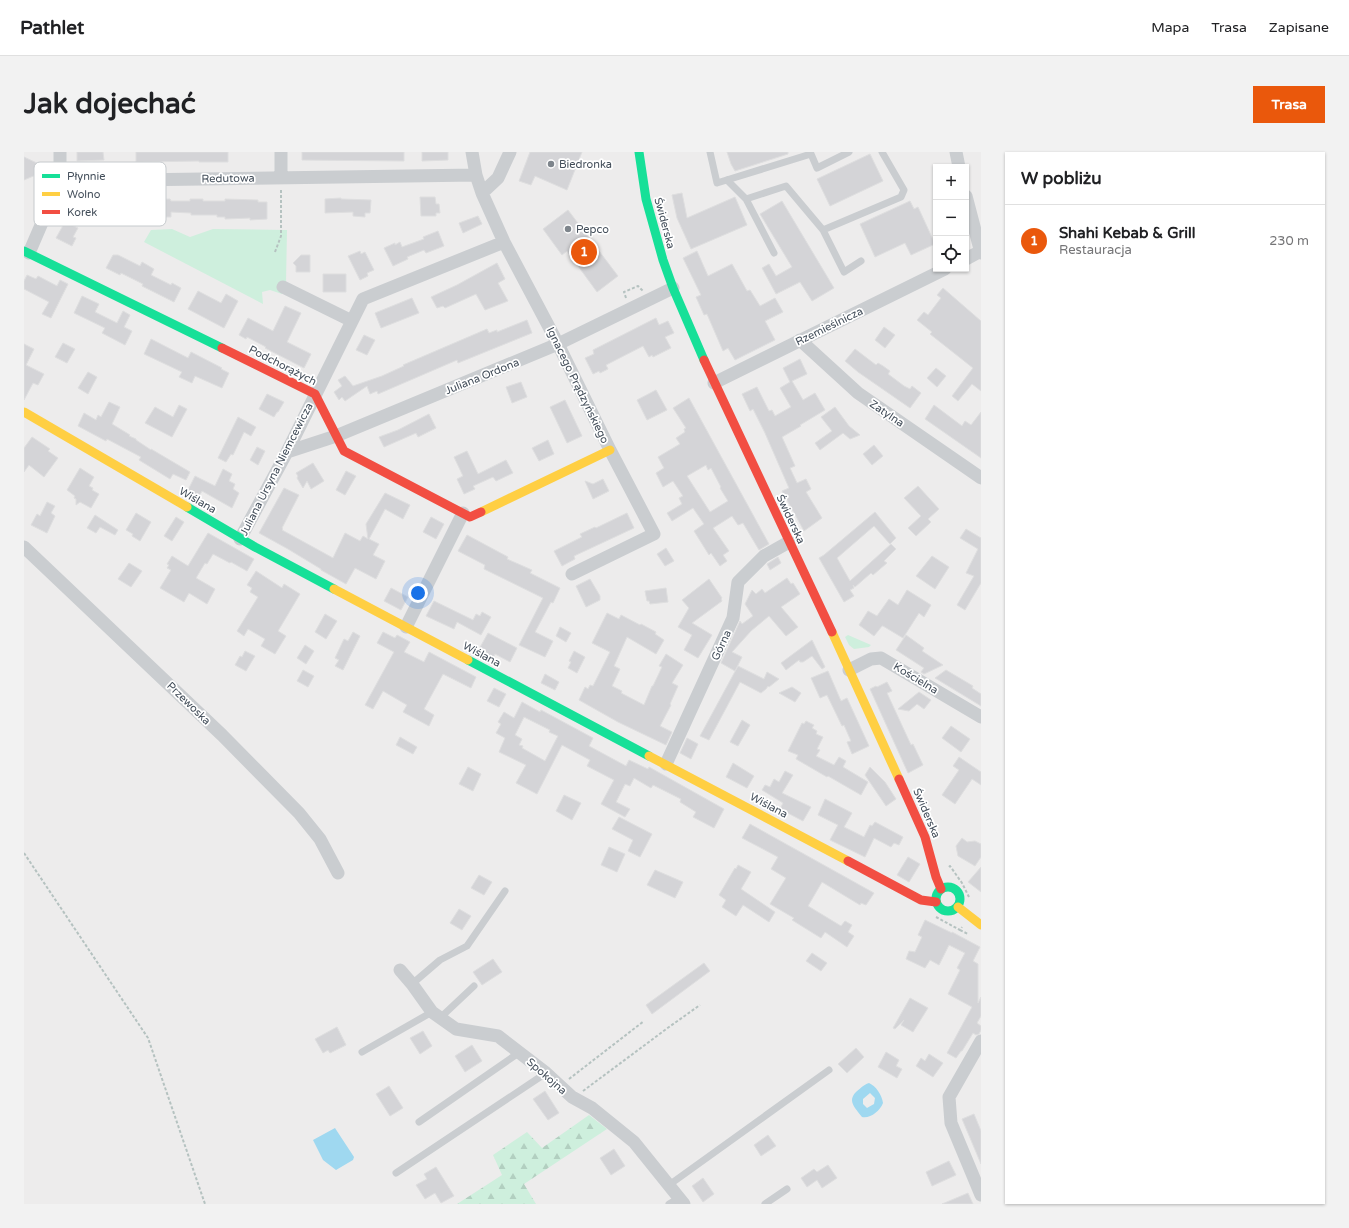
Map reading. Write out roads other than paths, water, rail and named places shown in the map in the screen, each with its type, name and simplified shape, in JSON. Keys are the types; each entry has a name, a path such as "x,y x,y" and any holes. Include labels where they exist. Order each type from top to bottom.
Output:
{"street":[{"path":"281,152 281,177"},
{"name":"Ignacego Prądzyńskiego","path":"472,152 476,175 482,193 504,242 558,344 610,450 654,534 572,574"},
{"path":"482,193 498,178 510,152"},
{"name":"Świderska","path":"639,152 646,199 672,288 714,383 824,614 925,837 936,878 941,889"},
{"path":"956,152 958,164"},
{"name":"Redutowa","path":"166,179 476,175"},
{"path":"967,200 981,252 969,258"},
{"path":"26,252 38,226"},
{"name":"Juliana Ursyna Niemcewicza","path":"240,539 287,452 363,299 504,242"},
{"name":"Podchorążych","path":"26,252 315,394 344,451 463,513"},
{"name":"Rzemieślnicza","path":"714,383 939,272"},
{"path":"283,287 352,321"},
{"name":"Juliana Ordona","path":"287,452 336,436 558,344 672,288"},
{"name":"Zatylna","path":"800,340 858,393 981,478"},
{"name":"Wiślana","path":"24,412 240,539 921,900 936,902"},
{"path":"406,627 463,513 470,517 610,450"},
{"name":"Górna","path":"666,764 733,618 738,582 764,556 789,542"},
{"name":"Przewoska","path":"24,547 222,735 299,813 320,839 338,873"},
{"name":"Kościelna","path":"849,670 871,658 881,658 981,717"},
{"path":"925,837 961,899 958,907 951,912 946,912 938,906 936,902 937,895 941,889 946,887 955,889"},
{"path":"958,907 981,925"},
{"name":"Spokojna","path":"400,970 436,1015 456,1029 498,1036 546,1073 574,1098 592,1108 634,1142 669,1185 677,1202"},
{"path":"981,1041 949,1097 951,1122 981,1195"}],"lane":[{"path":"710,152 717,183 811,153 817,168 849,152"},
{"path":"823,230 901,197 904,190 882,152"},
{"path":"727,180 746,199 774,253"},
{"path":"746,199 786,186 823,230 844,272 861,261"},
{"path":"412,984 440,960 467,946 505,891"},
{"path":"362,1052 436,1015 474,986"},
{"path":"419,1122 520,1052"},
{"path":"669,1185 829,1070"},
{"path":"396,1172 546,1073"},
{"path":"765,1204 787,1188"}],"water":[{"path":"869,1083 872,1084 878,1091 883,1103 880,1109 874,1114 868,1117 862,1117 853,1104 852,1098 856,1092","holes":["870,1093 875,1098 874,1104 867,1108 863,1104 863,1099"]},
{"path":"335,1128 354,1157 353,1160 336,1170 323,1160 313,1140"}],"place":[{"name":"Biedronka","path":"551,164"},
{"name":"Pepco","path":"568,229"},
{"name":"Shahi Kebab & Grill","path":"584,252"}]}
